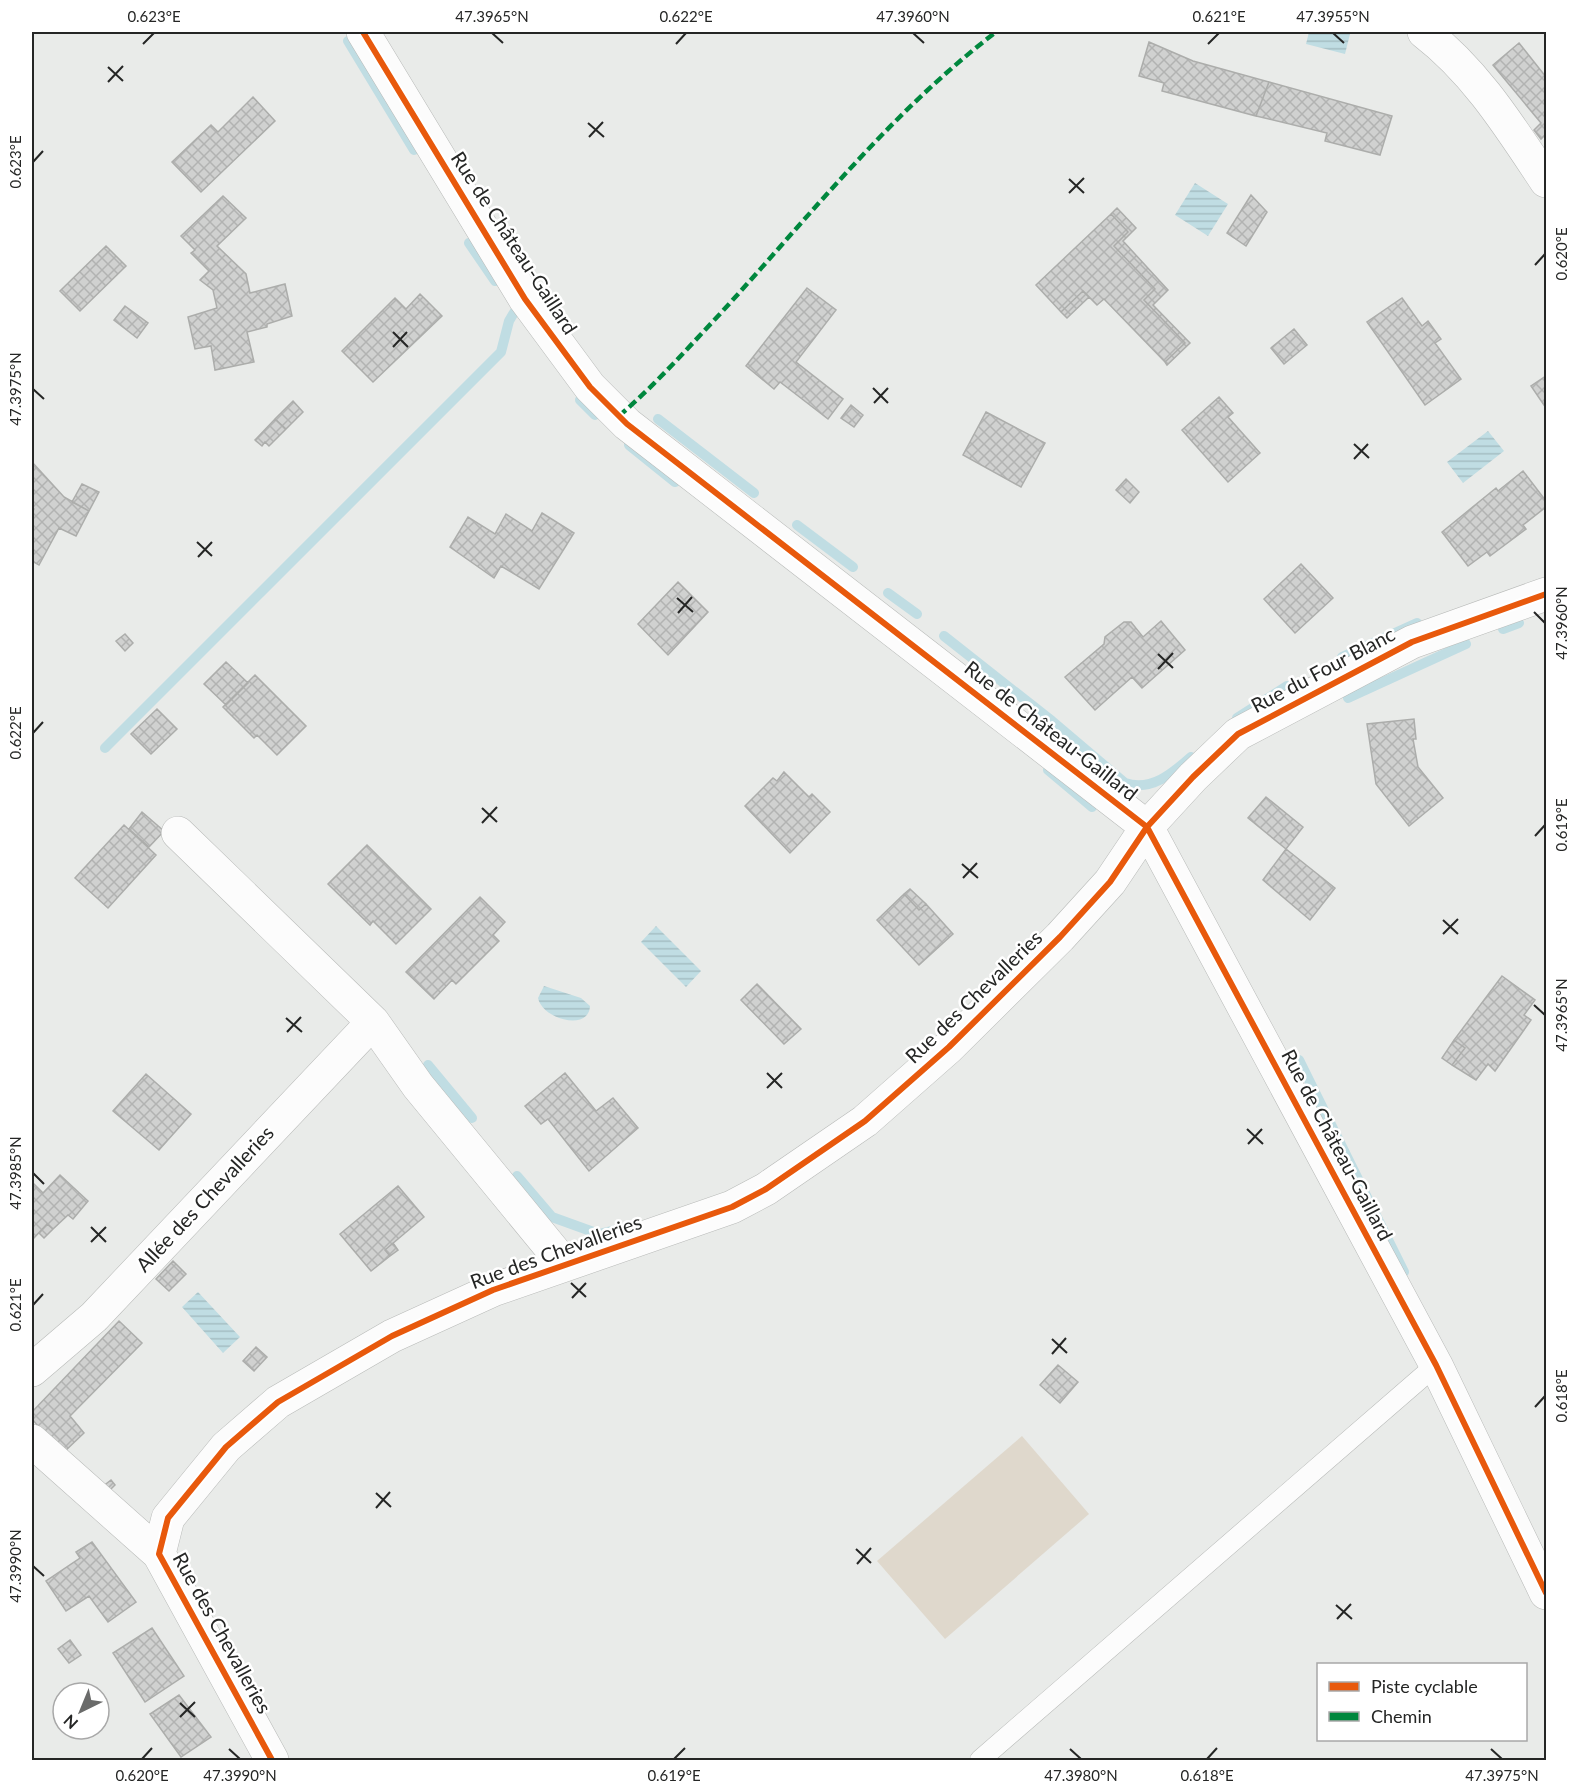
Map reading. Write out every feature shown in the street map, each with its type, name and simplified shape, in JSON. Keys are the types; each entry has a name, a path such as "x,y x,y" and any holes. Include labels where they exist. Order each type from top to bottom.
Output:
{"street":[{"name":"Rue de Château-Gaillard","path":"363,32 525,299 591,387 627,424 1147,827 1437,1365 1546,1593"},
{"path":"1424,32 1451,52 1481,87 1546,181"},
{"name":"Rue du Four Blanc","path":"1147,827 1193,777 1238,734 1412,642 1546,594"},
{"name":"Rue des Chevalleries","path":"272,1761 159,1554 168,1518 226,1447 278,1402 392,1336 493,1290 732,1207 766,1189 865,1121 949,1047 1025,973 1110,882 1147,827"},
{"path":"178,833 373,1022 418,1086 565,1265"},
{"name":"Allée des Chevalleries","path":"32,1370 94,1317 373,1022"},
{"path":"32,1441 159,1554"}],"lane":[{"path":"980,1761 1437,1365"}],"shaded area":[{"path":"1022,1436 1089,1514 945,1639 877,1561"}],"water":[{"path":"1309,32 1350,34 1345,54 1306,44"},
{"path":"1195,183 1228,204 1208,236 1175,215"},
{"path":"1488,431 1504,451 1463,483 1447,462"},
{"path":"656,926 701,971 686,987 641,942"},
{"path":"544,986 581,998 590,1006 588,1014 582,1019 565,1020 548,1012 538,998"},
{"path":"198,1292 240,1337 223,1353 182,1307"}],"building":[{"path":"1149,42 1193,61 1269,82 1256,116 1162,91 1164,83 1139,76"},
{"path":"1519,43 1546,77 1546,134 1541,139 1534,130 1541,123 1493,65"},
{"path":"1269,82 1392,116 1380,155 1325,141 1327,133 1256,116"},
{"path":"253,97 275,121 201,192 172,162 211,125 218,132"},
{"path":"1251,195 1267,212 1246,246 1227,233"},
{"path":"223,196 246,218 217,246 246,274 250,293 285,284 292,316 267,324 267,327 247,332 254,362 215,370 211,346 195,349 188,317 217,308 213,290 200,280 209,271 191,253 195,250 181,236"},
{"path":"1117,208 1136,228 1123,241 1168,290 1153,305 1190,343 1167,365 1165,362 1185,343 1144,300 1155,289 1114,246 1128,232 1111,214"},
{"path":"1111,214 1128,232 1114,246 1155,289 1144,300 1185,343 1165,362 1104,299 1097,305 1083,291 1061,312 1036,285"},
{"path":"106,246 126,266 80,311 60,291"},
{"path":"807,288 836,310 796,362 843,399 828,419 780,382 774,389 746,366"},
{"path":"1083,291 1089,297 1067,318 1061,312"},
{"path":"420,294 442,316 373,382 342,351 395,298 406,309"},
{"path":"1402,298 1422,326 1428,321 1441,339 1435,343 1461,379 1425,405 1367,322"},
{"path":"125,306 148,323 137,338 114,320"},
{"path":"1294,329 1307,345 1284,364 1271,348"},
{"path":"1546,376 1546,408 1531,386"},
{"path":"1219,397 1233,413 1228,417 1260,453 1228,482 1182,430"},
{"path":"293,401 303,412 286,429 275,419"},
{"path":"851,405 863,415 854,427 841,418"},
{"path":"986,412 1045,443 1021,487 963,455"},
{"path":"275,419 286,429 269,446 265,442 262,446 255,440"},
{"path":"32,462 64,497 89,511 76,536 59,528 39,565 32,561 32,513 34,509 32,506"},
{"path":"1523,471 1546,501 1546,507 1523,525 1526,529 1490,556 1487,552 1468,566 1442,532 1496,488 1498,491"},
{"path":"1126,479 1139,492 1130,503 1116,490"},
{"path":"82,484 99,492 89,511 72,502"},
{"path":"542,513 574,533 539,589 501,566 494,578 450,547 468,517 495,534 506,514 532,531"},
{"path":"1301,564 1333,598 1295,633 1264,599"},
{"path":"678,582 708,612 668,655 638,624"},
{"path":"1161,621 1185,650 1142,688 1132,677 1095,710 1065,677 1104,644 1105,637 1124,622 1131,622 1143,637"},
{"path":"125,634 133,643 125,651 116,641"},
{"path":"226,662 248,683 226,705 204,684"},
{"path":"255,675 306,726 277,755 257,735 254,738 223,707"},
{"path":"157,709 177,729 151,754 131,734"},
{"path":"1414,719 1416,739 1413,739 1418,767 1443,798 1409,826 1376,784 1367,724"},
{"path":"784,772 809,797 812,794 830,812 790,853 745,806 773,778 777,781"},
{"path":"1266,797 1303,827 1286,849 1248,818"},
{"path":"142,812 164,831 149,847 129,829"},
{"path":"124,825 156,855 108,908 75,878"},
{"path":"367,845 431,909 396,944 373,921 370,925 328,884"},
{"path":"1286,849 1335,888 1310,920 1263,880"},
{"path":"910,889 926,904 919,910 904,894"},
{"path":"904,894 919,910 926,904 953,934 919,965 877,920"},
{"path":"480,897 505,922 493,935 499,941 456,984 452,980 434,999 406,972"},
{"path":"1502,976 1535,1000 1524,1015 1531,1020 1495,1071 1488,1064 1476,1080 1452,1065 1465,1048 1454,1040"},
{"path":"757,984 801,1029 784,1044 741,1000"},
{"path":"1454,1040 1465,1048 1452,1065 1442,1058"},
{"path":"565,1073 596,1111 613,1098 638,1128 589,1171 548,1119 541,1124 525,1106"},
{"path":"146,1074 191,1114 159,1150 113,1111"},
{"path":"60,1175 88,1201 73,1219 68,1215 53,1229 47,1224 32,1240 32,1182 43,1193"},
{"path":"398,1186 424,1217 385,1250 390,1256 371,1271 340,1234"},
{"path":"47,1224 53,1229 44,1238 39,1233"},
{"path":"393,1243 398,1250 390,1256 385,1250"},
{"path":"173,1261 186,1274 169,1291 156,1279"},
{"path":"119,1321 142,1343 70,1416 84,1433 62,1454 32,1419 32,1412"},
{"path":"256,1347 267,1357 254,1371 243,1361"},
{"path":"1058,1365 1078,1382 1060,1403 1040,1385"},
{"path":"111,1480 115,1485 107,1493 102,1487"},
{"path":"92,1542 136,1602 108,1622 89,1596 66,1611 46,1581 80,1558 76,1552"},
{"path":"152,1628 184,1676 145,1702 113,1653"},
{"path":"70,1640 81,1655 69,1663 58,1649"},
{"path":"179,1695 211,1737 181,1757 150,1714"}],"waterway":[{"path":"348,41 414,150"},
{"path":"469,243 495,281"},
{"path":"105,748 501,352 509,321 515,311"},
{"path":"580,400 595,415"},
{"path":"658,419 754,493"},
{"path":"629,445 675,482"},
{"path":"797,525 853,567"},
{"path":"888,593 917,614"},
{"path":"1342,657 1417,623"},
{"path":"1503,629 1519,623"},
{"path":"944,636 1052,721 1125,783 1135,785 1153,783 1169,775 1191,757"},
{"path":"1348,698 1466,644"},
{"path":"1237,718 1287,686"},
{"path":"1048,770 1092,807"},
{"path":"1299,1060 1404,1272"},
{"path":"428,1065 472,1118"},
{"path":"517,1176 552,1217 599,1234 632,1226"}],"marked path":[{"path":"619,416 695,341 886,131 957,63 996,32"}],"cycle path":[{"path":"363,32 525,299 590,387 627,424 1147,827 1436,1365 1546,1593"},
{"path":"272,1760 159,1554 168,1518 226,1447 278,1402 392,1336 493,1290 732,1207 766,1189 865,1121 949,1047 1060,937 1110,882 1147,827 1193,777 1238,734 1412,642 1546,594"}]}
